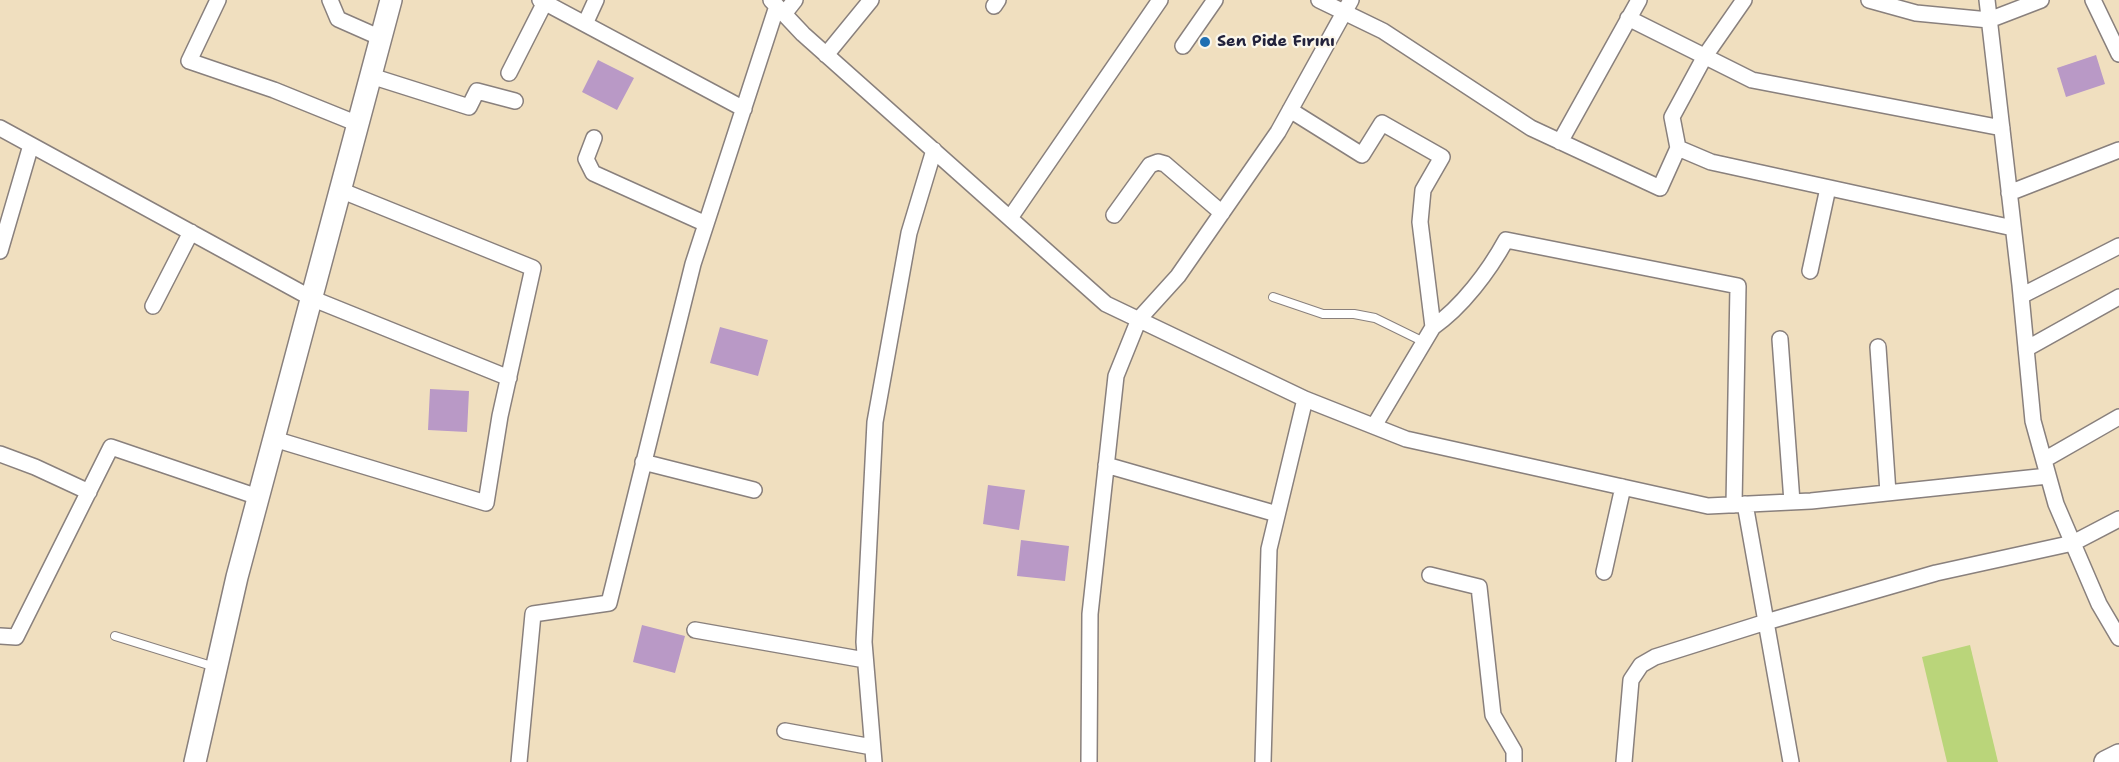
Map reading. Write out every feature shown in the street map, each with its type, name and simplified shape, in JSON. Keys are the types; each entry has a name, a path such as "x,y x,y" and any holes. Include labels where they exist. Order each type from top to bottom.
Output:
{"main road":[{"path":"195,762 215,667 258,496 391,0"}],"street":[{"path":"218,0 189,61 274,90 358,124"},
{"path":"330,0 338,19 381,38"},
{"path":"585,24 596,0"},
{"path":"777,7 795,0"},
{"path":"826,55 871,0"},
{"path":"1010,218 1160,0"},
{"path":"1183,46 1215,0"},
{"path":"1319,0 1347,6 1531,128 1660,188 1678,148 1672,117 1705,56 1744,0"},
{"path":"1560,142 1639,0"},
{"path":"1869,0 1916,13 1989,20 2041,0"},
{"path":"1987,0 2033,421 2056,504 2099,604 2119,638"},
{"path":"2093,0 2119,54"},
{"path":"509,73 542,1 744,109"},
{"path":"1089,762 1090,614 1116,376 1138,319 1178,276 1278,132 1347,6"},
{"path":"777,7 826,55 1106,304 1305,399 1407,439 1708,506 1792,502 1888,493 2046,468 2119,417"},
{"path":"519,762 533,614 609,603 693,264 777,7"},
{"path":"1628,18 1752,80 2002,128"},
{"path":"371,76 469,107 477,91 515,101"},
{"path":"1290,110 1362,155 1382,123 1442,158 1423,190 1420,222 1433,327"},
{"path":"0,128 311,298 509,378"},
{"path":"594,138 586,159 593,173 706,224"},
{"path":"0,251 31,145"},
{"path":"1678,148 1712,162 2013,228"},
{"path":"785,731 873,754 864,642 875,422 909,233 934,150"},
{"path":"2009,193 2119,150"},
{"path":"1114,215 1150,165 1158,162 1165,164 1222,213"},
{"path":"1810,271 1828,188"},
{"path":"274,438 486,503 509,378 533,268 340,190"},
{"path":"153,306 191,232"},
{"path":"1374,426 1433,327 1445,319 1492,264 1506,240 1738,286 1739,504 1766,622 1791,762"},
{"path":"2021,296 2119,246"},
{"path":"2026,349 2119,297"},
{"path":"1780,339 1792,502"},
{"path":"1878,347 1888,493"},
{"path":"1263,762 1269,549 1305,399"},
{"path":"0,636 16,637 111,447 258,496"},
{"path":"0,454 89,492"},
{"path":"643,462 754,490"},
{"path":"1106,465 1277,514"},
{"path":"1604,572 1623,487"},
{"path":"1624,762 1631,680 1641,665 1655,657 1936,573 2073,543 2119,519"},
{"path":"1430,575 1479,587 1493,715 1514,751 1514,762"},
{"path":"695,630 865,660"}],"lane":[{"path":"1273,297 1323,314 1354,314 1375,318 1424,342"},
{"path":"115,636 215,667"}],"green space":[{"path":"1970,645 1998,762 1947,762 1922,657"}],"building":[{"path":"2096,55 2105,84 2066,97 2057,68"},
{"path":"598,60 634,78 617,110 582,92"},
{"path":"720,327 768,340 758,376 710,363"},
{"path":"430,389 469,391 467,432 428,430"},
{"path":"988,485 1025,490 1019,530 983,524"},
{"path":"1021,540 1069,546 1065,581 1017,576"},
{"path":"642,625 685,636 675,673 633,662"}],"place":[{"name":"Sen Pide Fırını","path":"1205,42"}]}
